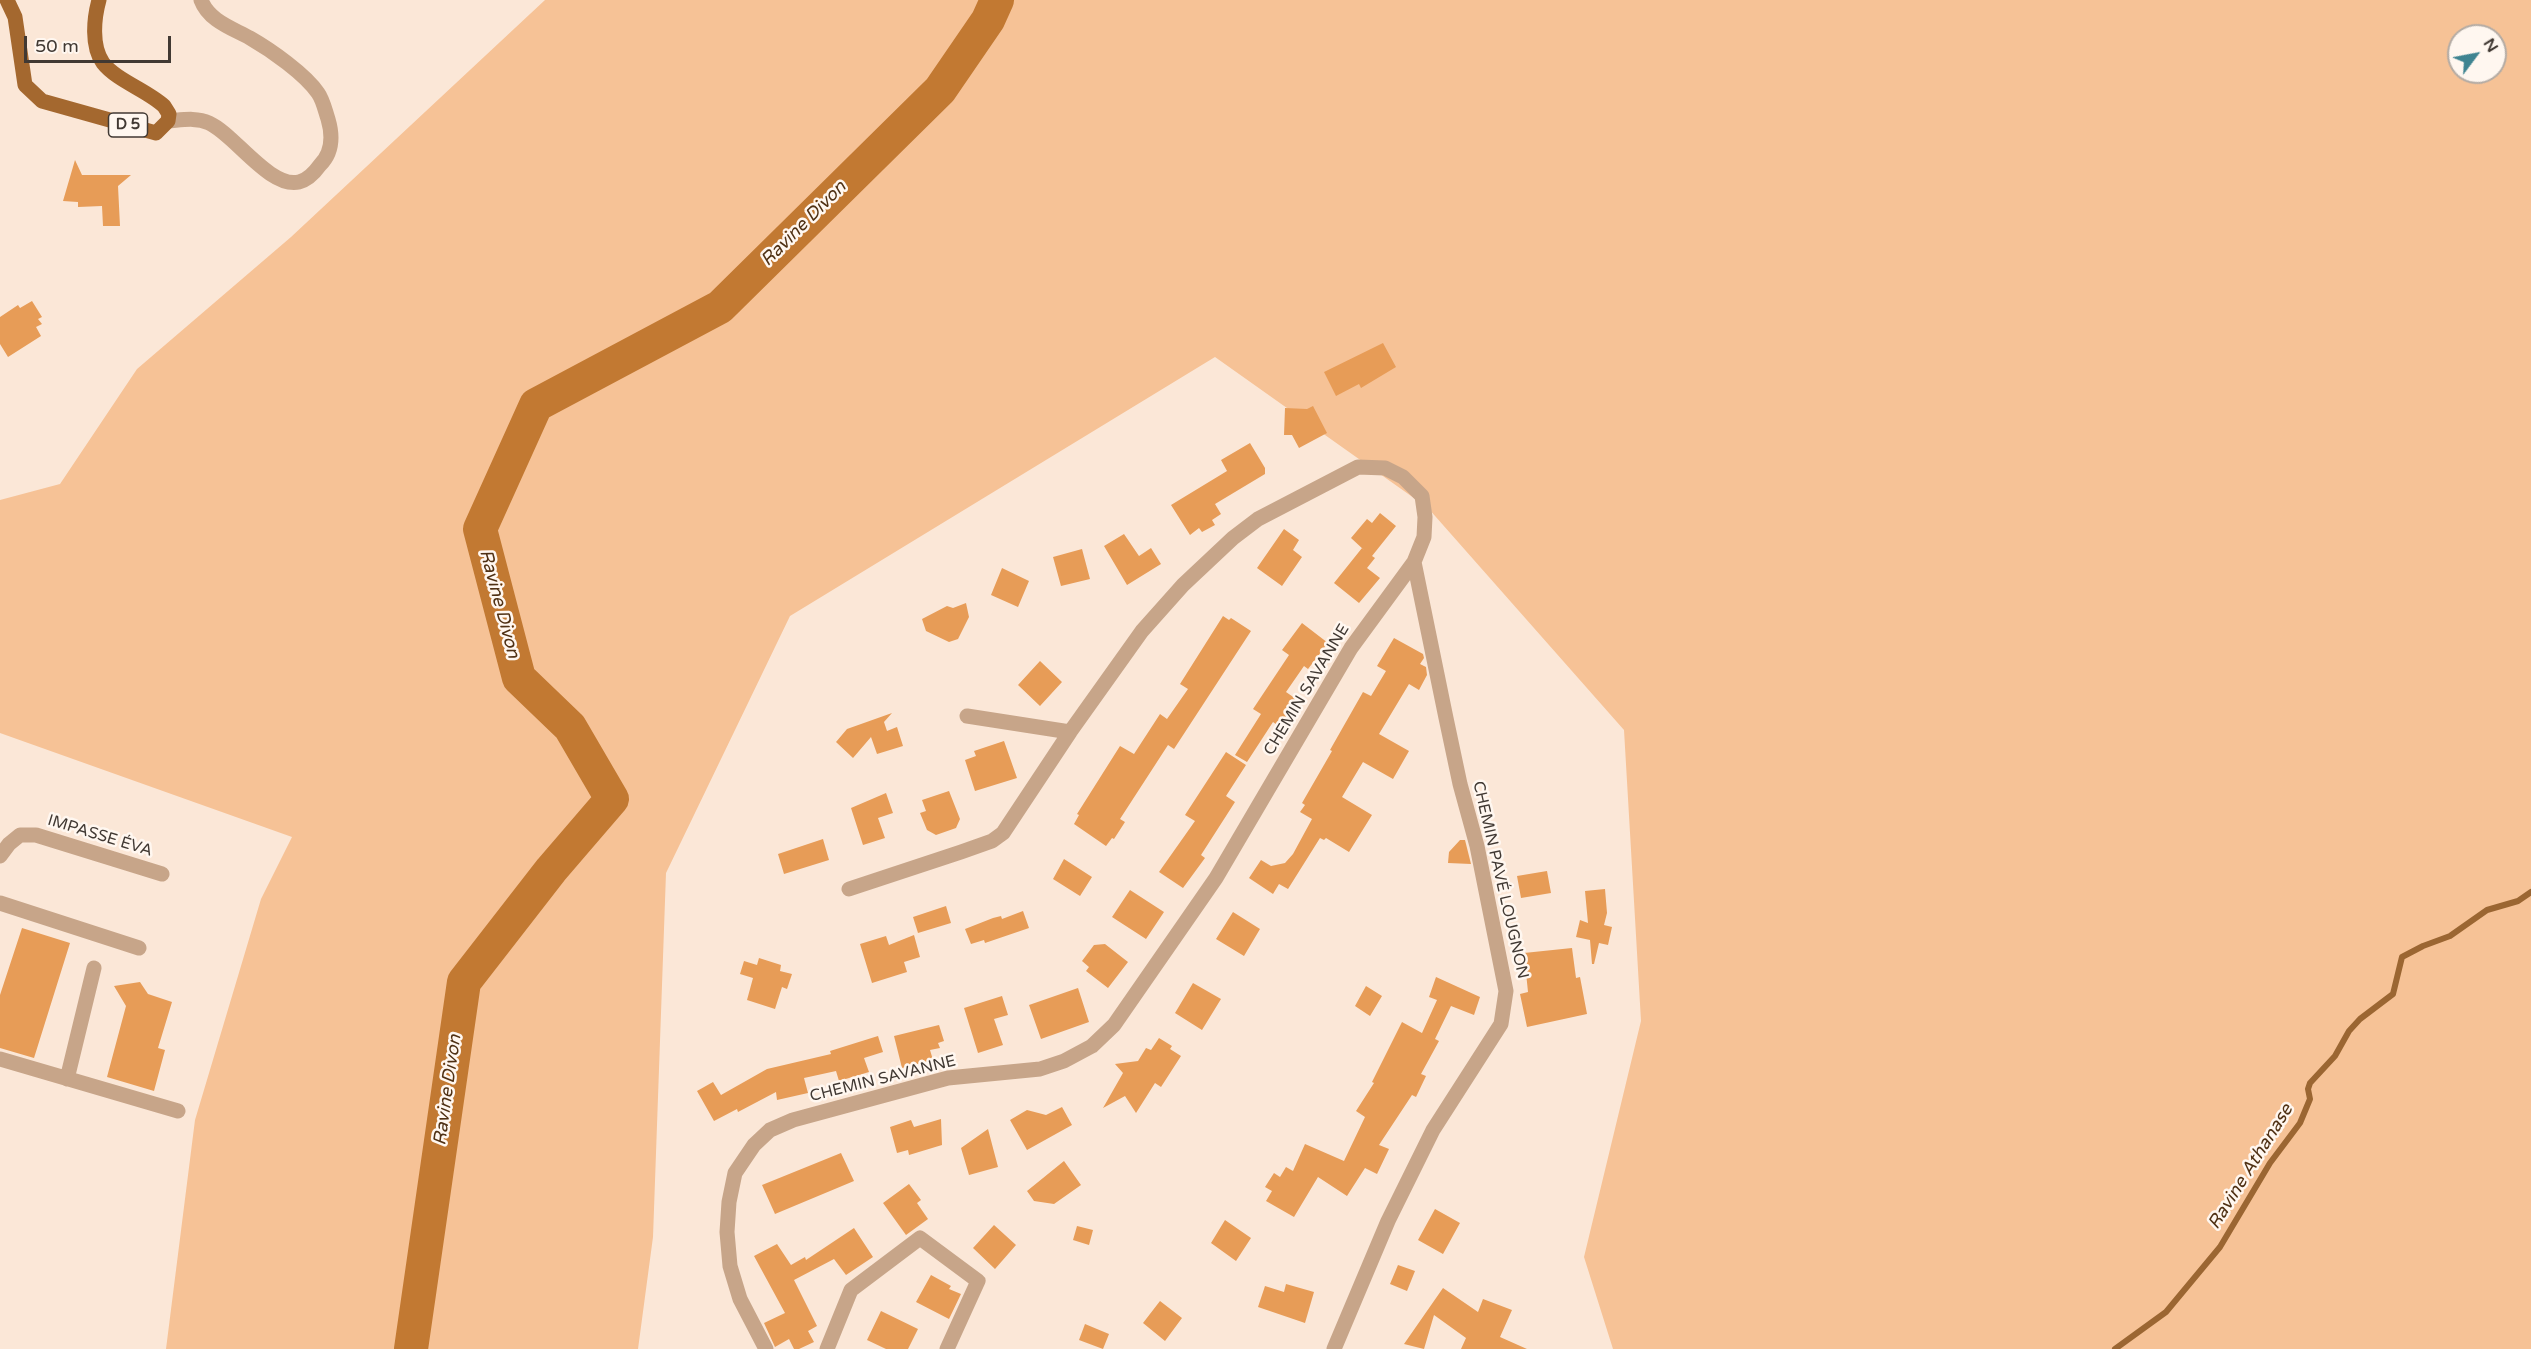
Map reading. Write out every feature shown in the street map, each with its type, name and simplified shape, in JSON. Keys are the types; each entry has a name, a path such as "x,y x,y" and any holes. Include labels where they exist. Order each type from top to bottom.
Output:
{"main road":[{"name":"D 5","path":"7,0 15,17 25,85 42,102 156,133 168,120 169,114 158,100 103,63 96,40 95,14 99,0"}],"street":[{"path":"168,120 196,119 211,124 270,173 287,182 300,182 313,174 325,160 331,147 331,129 326,111 319,95 309,83 257,42 215,19 204,8 201,0"},
{"name":"CHEMIN SAVANNE","path":"766,1349 740,1299 730,1266 727,1232 735,1173 754,1145 770,1130 793,1120 948,1078 1040,1069 1064,1061 1092,1046 1114,1025 1216,878 1351,648 1414,562 1424,537 1425,517 1422,496 1403,477 1385,468 1358,467 1258,519 1233,538 1183,585 1142,631 1070,732 1004,833 971,848 849,889"},
{"name":"CHEMIN PAVÉ LOUGNON","path":"1334,1349 1388,1221 1433,1130 1501,1024 1506,991 1477,846 1448,729 1414,562"},
{"path":"967,716 1070,732"},
{"name":"IMPASSE ÉVA","path":"0,856 20,835 36,835 162,874"},
{"path":"0,903 139,948"},
{"path":"67,1079 94,968"},
{"path":"0,1059 178,1112"},
{"path":"827,1349 851,1290 920,1238 978,1281 947,1349"}],"shaded area":[{"path":"545,0 2531,0 2531,1349 1613,1349 1584,1257 1641,1021 1624,730 1428,508 1215,357 790,616 666,873 653,1237 638,1349 166,1349 195,1120 261,899 292,837 0,733 0,500 60,484 137,369 291,237"}],"building":[{"path":"75,160 82,175 131,175 118,186 120,226 103,226 102,206 78,207 78,202 63,201"},
{"path":"32,301 42,317 38,319 42,324 36,327 41,336 8,357 0,344 0,317 18,305 20,308"},
{"path":"1383,343 1396,367 1361,388 1359,384 1336,396 1324,372"},
{"path":"1313,406 1327,433 1299,448 1292,435 1284,435 1285,408 1307,409"},
{"path":"1250,443 1265,468 1265,474 1215,504 1221,514 1212,520 1215,525 1202,532 1199,528 1190,535 1171,505 1227,471 1221,460"},
{"path":"1380,513 1396,526 1372,556 1375,558 1367,568 1380,578 1359,603 1334,583 1362,548 1351,538 1367,519 1372,523"},
{"path":"1284,529 1299,540 1293,550 1302,557 1282,586 1257,568"},
{"path":"1124,534 1139,556 1151,548 1161,564 1127,585 1104,546"},
{"path":"1082,549 1090,579 1061,586 1053,557"},
{"path":"1002,568 1029,581 1018,607 991,595"},
{"path":"966,603 969,617 958,639 949,642 926,631 922,619 947,606 953,608"},
{"path":"1223,616 1229,620 1231,618 1251,631 1174,749 1168,745 1120,819 1125,822 1114,839 1112,838 1106,846 1074,824 1079,815 1077,814 1120,746 1134,754 1160,714 1167,719 1188,689 1180,684"},
{"path":"1302,623 1328,643 1308,669 1304,666 1286,692 1299,701 1280,727 1273,722 1247,762 1235,755 1261,714 1253,709 1289,655 1282,650"},
{"path":"1394,638 1423,654 1424,658 1420,664 1426,667 1427,675 1419,690 1409,684 1379,734 1409,751 1393,779 1363,762 1342,797 1372,815 1349,852 1326,838 1324,840 1320,838 1288,889 1279,884 1273,894 1249,878 1261,860 1271,866 1285,863 1293,854 1312,819 1300,812 1305,805 1302,803 1363,692 1371,696 1386,671 1377,666"},
{"path":"1040,661 1062,682 1040,706 1018,685"},
{"path":"892,713 884,722 887,731 897,727 903,746 877,754 871,737 853,758 836,742 847,729"},
{"path":"1004,741 1017,778 975,791 965,760 976,756 974,751"},
{"path":"1226,752 1246,765 1226,796 1235,802 1201,855 1205,858 1183,888 1159,872 1195,821 1185,815"},
{"path":"949,791 960,819 956,828 936,835 927,830 920,813 926,811 922,800"},
{"path":"886,793 893,813 878,818 885,838 863,845 851,808"},
{"path":"823,839 829,860 784,874 778,854"},
{"path":"1460,840 1465,840 1471,864 1448,863 1449,852"},
{"path":"1064,859 1092,877 1080,896 1053,879"},
{"path":"1547,871 1551,893 1521,898 1517,876"},
{"path":"1605,889 1607,913 1604,925 1612,927 1608,945 1599,943 1594,964 1592,964 1590,940 1576,937 1580,920 1588,923 1585,891"},
{"path":"1130,890 1164,912 1146,939 1112,917"},
{"path":"946,906 951,923 918,933 913,917"},
{"path":"1023,911 1029,928 985,943 984,940 971,944 965,929 993,918 1001,916 1002,919"},
{"path":"1233,912 1260,929 1244,956 1216,939"},
{"path":"22,928 70,943 34,1058 0,1048 0,995"},
{"path":"914,935 920,957 904,962 907,972 872,983 860,944 886,936 889,945"},
{"path":"1105,944 1128,962 1108,988 1086,971 1089,967 1082,961 1094,945"},
{"path":"1572,948 1576,978 1580,977 1587,1014 1527,1027 1520,994 1528,992 1524,953"},
{"path":"759,958 781,965 780,971 792,974 787,989 782,987 775,1009 747,1000 753,978 740,974 744,961 757,965"},
{"path":"1436,977 1480,997 1474,1015 1451,1006 1435,1039 1439,1041 1421,1074 1426,1076 1416,1097 1412,1095 1379,1145 1389,1149 1377,1174 1365,1168 1347,1196 1318,1177 1294,1217 1266,1201 1272,1191 1265,1187 1274,1173 1280,1177 1286,1167 1293,1171 1305,1144 1344,1161 1365,1117 1356,1111 1374,1083 1372,1082 1402,1022 1422,1033 1437,1000 1429,997"},
{"path":"140,982 148,994 172,1002 158,1048 165,1050 154,1091 107,1077 126,1006 114,986"},
{"path":"1193,983 1221,999 1202,1030 1175,1013"},
{"path":"1366,986 1382,996 1370,1016 1355,1006"},
{"path":"1078,988 1089,1022 1041,1039 1029,1005"},
{"path":"1002,996 1008,1015 994,1019 1003,1045 978,1053 964,1008"},
{"path":"939,1025 944,1041 938,1043 940,1048 930,1050 933,1060 902,1068 894,1036"},
{"path":"878,1036 883,1052 864,1058 869,1072 839,1081 836,1071 804,1078 808,1093 777,1100 776,1092 738,1112 737,1109 714,1121 697,1091 713,1082 721,1095 767,1069 831,1054 830,1051"},
{"path":"1159,1038 1172,1046 1170,1049 1181,1056 1161,1087 1155,1083 1136,1113 1125,1096 1103,1108 1123,1073 1115,1064 1138,1061 1146,1048 1151,1050"},
{"path":"1062,1107 1072,1125 1027,1150 1010,1120 1027,1110 1046,1115"},
{"path":"941,1119 942,1145 909,1155 908,1150 897,1153 890,1127 911,1120 914,1127"},
{"path":"988,1129 998,1167 969,1175 961,1148"},
{"path":"841,1153 854,1181 775,1214 762,1185"},
{"path":"1064,1161 1081,1185 1054,1204 1034,1201 1027,1191"},
{"path":"909,1184 921,1200 917,1203 928,1219 906,1235 883,1203"},
{"path":"1435,1209 1460,1223 1443,1254 1418,1240"},
{"path":"1225,1220 1251,1238 1236,1261 1211,1243"},
{"path":"994,1225 1016,1245 995,1269 973,1248"},
{"path":"1077,1226 1093,1230 1089,1245 1073,1240"},
{"path":"854,1228 873,1257 846,1275 834,1259 794,1280 817,1326 808,1331 814,1342 794,1349 789,1339 775,1347 764,1323 785,1313 754,1256 777,1244 791,1265 805,1257 806,1260"},
{"path":"1398,1265 1415,1271 1407,1291 1390,1284"},
{"path":"931,1275 951,1286 949,1289 961,1294 949,1319 916,1302"},
{"path":"1286,1284 1314,1292 1305,1323 1258,1307 1265,1286 1284,1292"},
{"path":"1443,1288 1478,1312 1483,1299 1512,1310 1500,1337 1527,1349 1461,1349 1466,1338 1434,1315 1424,1349 1404,1344"},
{"path":"1160,1301 1182,1318 1165,1341 1143,1323"},
{"path":"881,1311 918,1329 908,1349 886,1349 867,1340"},
{"path":"1085,1324 1109,1334 1103,1349 1079,1340"}],"waterway":[{"name":"Ravine Divon","path":"411,1349 464,982 551,870 612,799 570,727 519,678 480,529 536,405 720,307 940,90 988,20 997,0"},
{"name":"Ravine Athanase","path":"2115,1349 2166,1312 2220,1247 2270,1163 2300,1123 2310,1099 2308,1089 2310,1083 2335,1056 2349,1031 2360,1019 2393,994 2402,957 2450,936 2487,910 2518,901 2531,892"}]}
